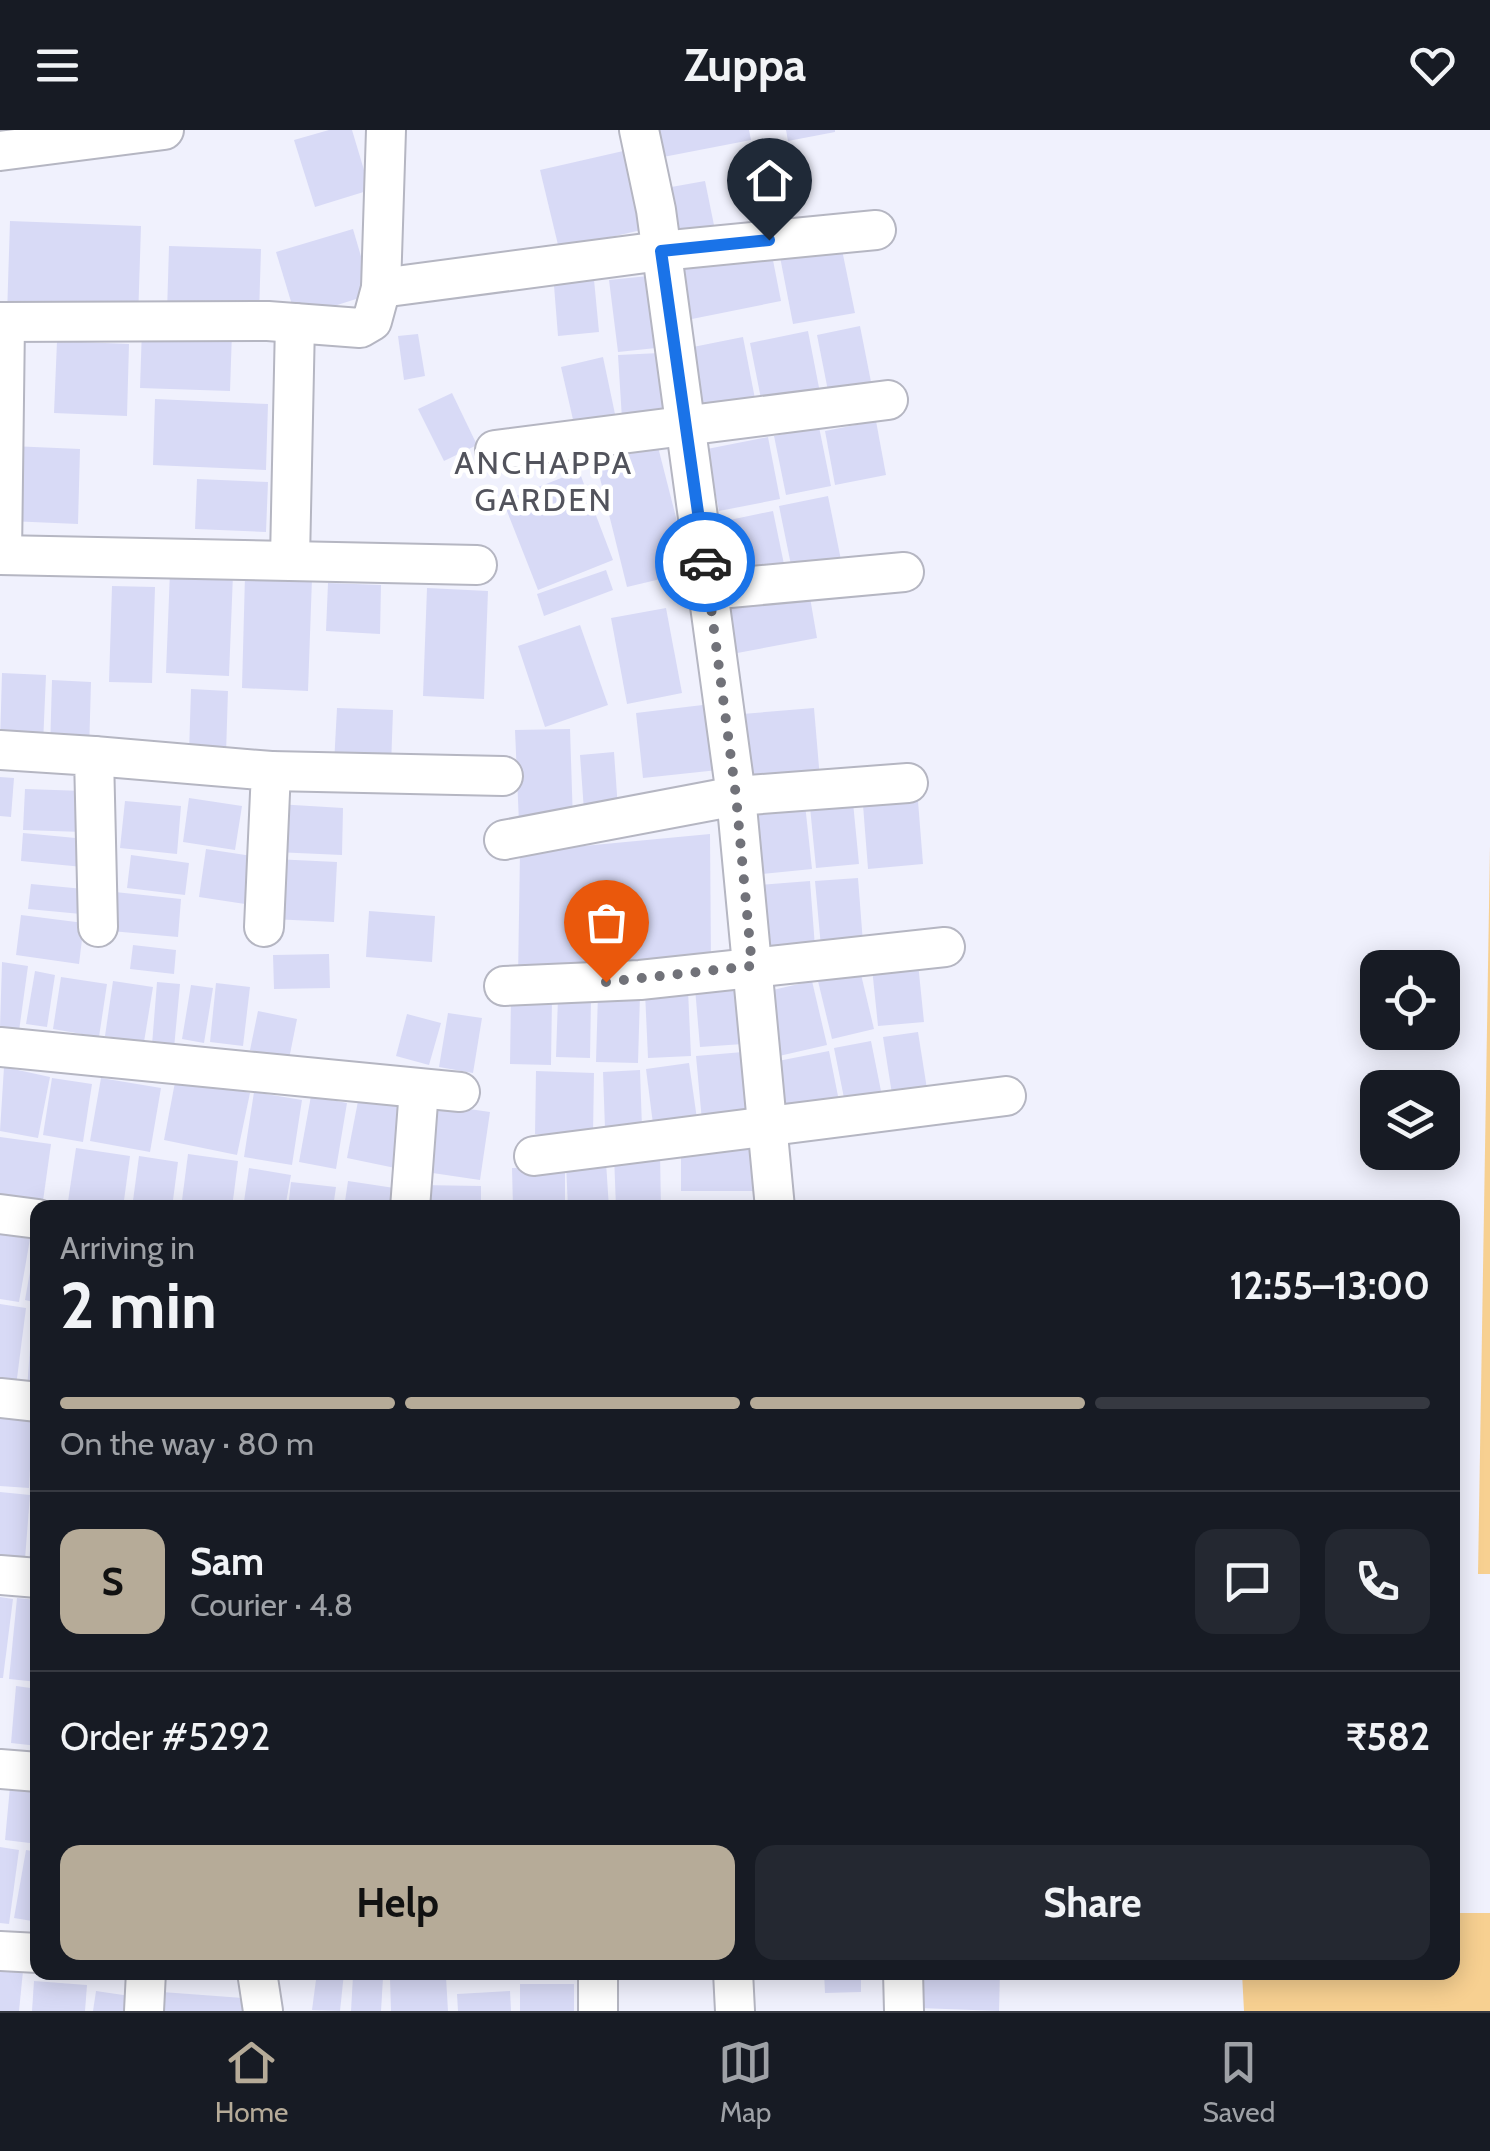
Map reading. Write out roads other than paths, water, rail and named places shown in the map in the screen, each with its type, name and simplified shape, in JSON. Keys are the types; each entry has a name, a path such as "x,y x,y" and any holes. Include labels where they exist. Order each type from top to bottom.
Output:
{"street":[{"path":"0,151 164,130"},
{"path":"386,130 381,288 372,321 360,328 295,323 2,322 1,555 477,565"},
{"path":"639,130 661,251 736,796 774,1200"},
{"path":"381,288 661,251 876,230"},
{"path":"290,560 295,323"},
{"path":"495,450 888,400"},
{"path":"708,590 904,572"},
{"path":"0,750 270,771 503,776"},
{"path":"94,756 98,926"},
{"path":"264,927 270,771"},
{"path":"504,840 736,796 908,784"},
{"path":"504,986 640,980 946,947"},
{"path":"0,1047 460,1092"},
{"path":"411,1200 418,1089"},
{"path":"534,1156 1006,1096"},
{"path":"0,1214 30,1218"},
{"path":"0,1398 30,1401"},
{"path":"0,1575 30,1577"},
{"path":"0,1769 30,1771"},
{"path":"0,1951 30,1953"},
{"path":"144,2011 146,1980"},
{"path":"259,1980 263,2011"},
{"path":"598,1980 598,2011"},
{"path":"733,1980 735,2011"},
{"path":"903,1980 904,2011"}],"district":[{"name":"ANCHAPPA GARDEN","path":"544,482"}]}
